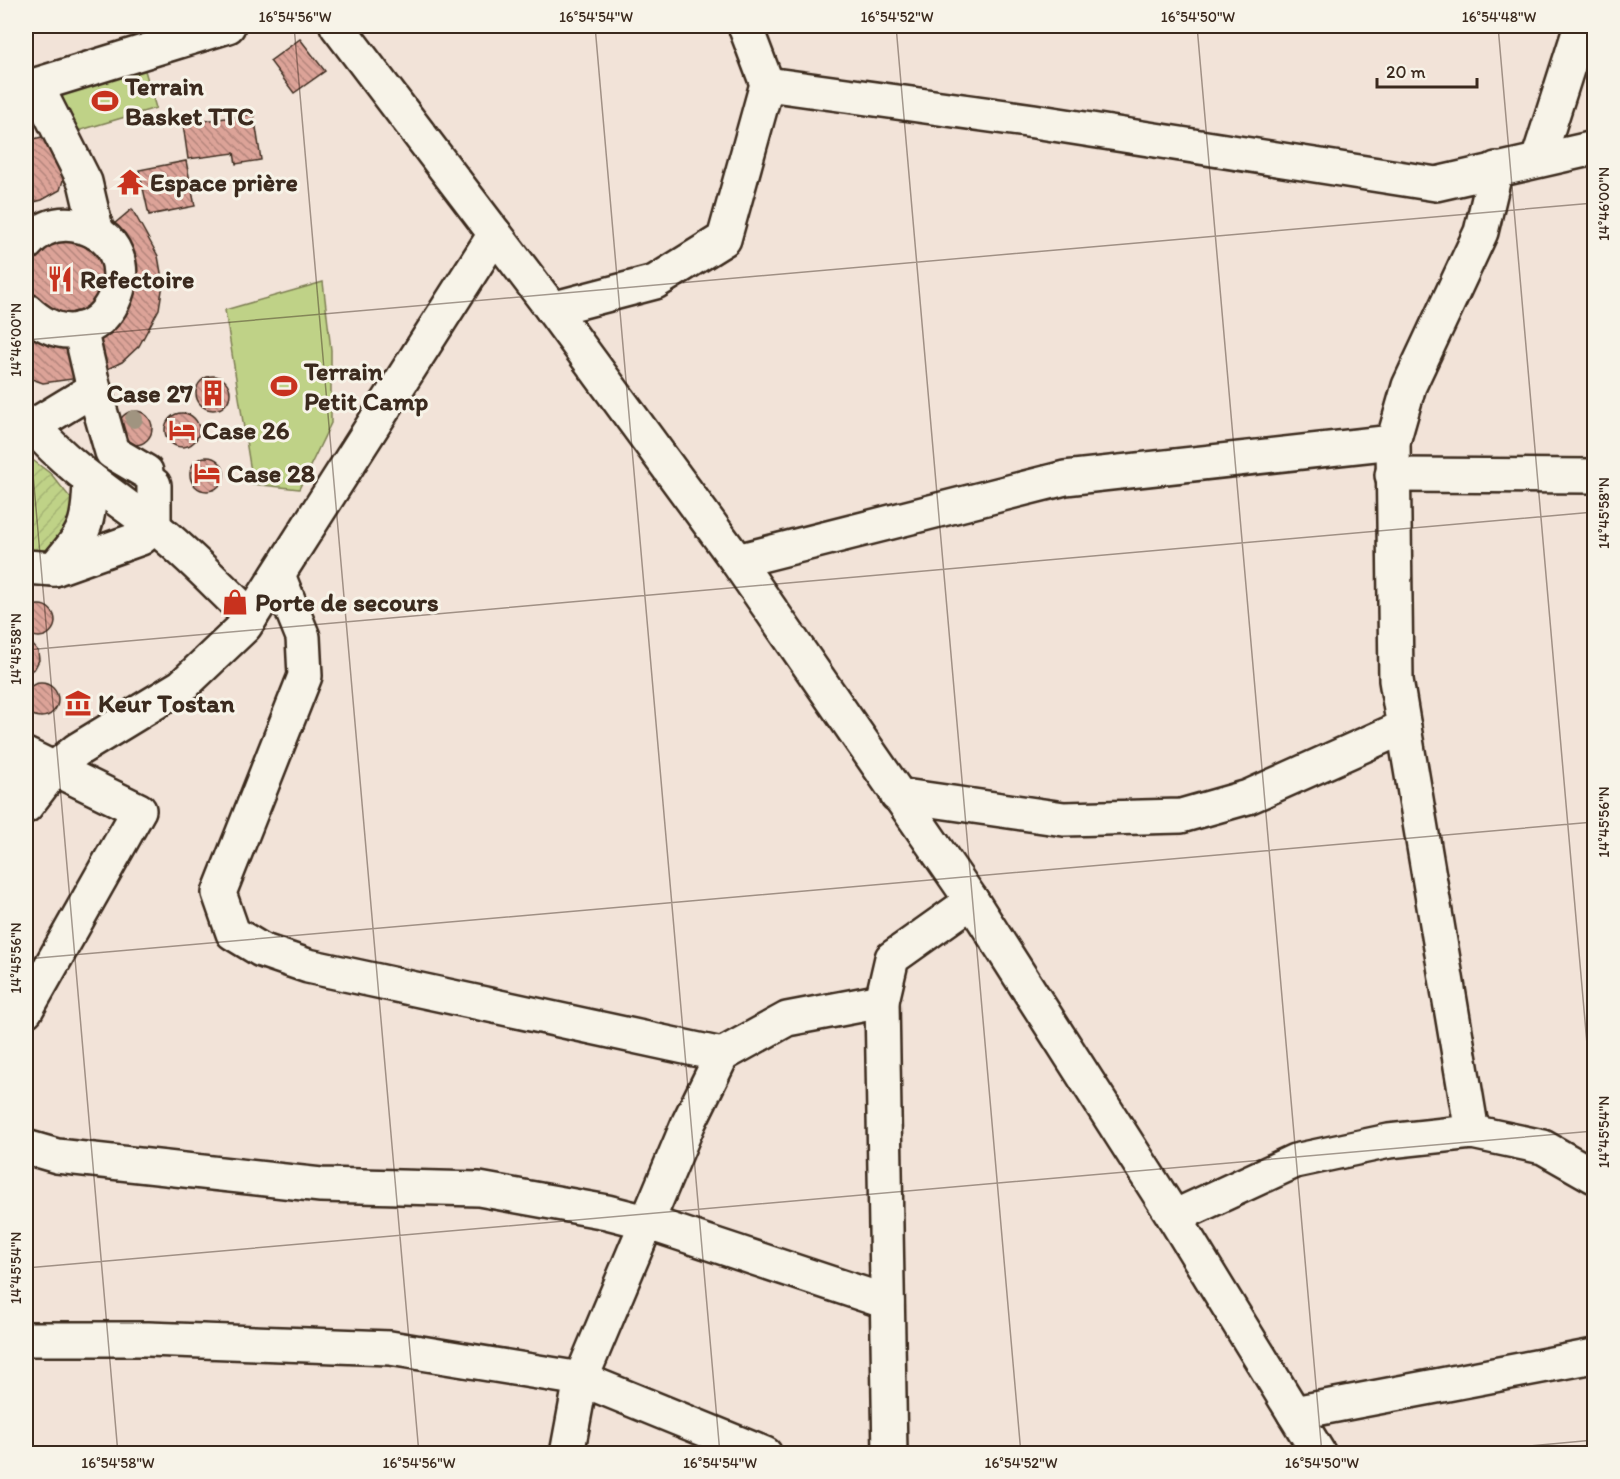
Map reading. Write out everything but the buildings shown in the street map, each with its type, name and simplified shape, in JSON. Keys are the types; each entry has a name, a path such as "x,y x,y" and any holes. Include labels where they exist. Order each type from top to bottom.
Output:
{"street":[{"path":"97,233 85,182 36,85 228,26"},
{"path":"337,26 552,309 736,561 972,901 1174,1217 1319,1454"},
{"path":"552,309 655,282 724,240 767,84 745,26"},
{"path":"1538,160 1581,26"},
{"path":"767,84 1034,121 1436,184 1594,148"},
{"path":"1472,1132 1395,680 1392,442 1409,386 1481,232 1496,169"},
{"path":"26,244 34,235 49,227 66,224 82,226 97,233 110,244 117,259 120,276 119,292 111,307 100,319 80,329 52,328 37,321 26,310"},
{"path":"26,806 55,768 77,750 182,686 245,626 495,234"},
{"path":"80,329 112,452 149,480 154,526"},
{"path":"94,389 29,428 122,505 154,526 250,617"},
{"path":"736,561 1065,478 1392,442"},
{"path":"1392,475 1594,476"},
{"path":"40,568 82,535 89,510 90,479"},
{"path":"122,505 149,480"},
{"path":"40,568 141,538 154,526"},
{"path":"278,575 303,637 305,676 219,893 233,933 261,950 308,966 722,1055"},
{"path":"897,795 1064,819 1181,816 1248,797 1404,727"},
{"path":"26,755 139,810 26,1010"},
{"path":"890,1454 882,1001 891,958 972,901"},
{"path":"567,1454 580,1379 689,1122 722,1055 787,1019 882,1001"},
{"path":"1174,1217 1295,1161 1389,1141 1472,1132 1543,1147 1594,1176"},
{"path":"26,1147 57,1156 321,1185 479,1188 607,1212 646,1222 887,1302"},
{"path":"26,1339 148,1339 390,1348 580,1379 765,1454"},
{"path":"1294,1413 1594,1356"}],"green space":[{"name":"Terrain Basket TTC","path":"144,67 156,108 67,134 55,94"},
{"name":"Terrain Petit Camp","path":"323,282 331,350 331,423 299,489 253,484 225,310"},
{"path":"26,455 51,474 77,506 55,552 26,552"}],"place":[{"name":"Terrain Basket TTC","path":"105,101"},
{"name":"Espace prière","path":"130,182"},
{"name":"Refectoire","path":"60,279"},
{"name":"Terrain Petit Camp","path":"284,386"},
{"name":"Case 27","path":"213,393"},
{"name":"Case 26","path":"182,430"},
{"name":"Case 28","path":"207,473"},
{"name":"Porte de secours","path":"235,602"},
{"name":"Keur Tostan","path":"78,703"}]}
